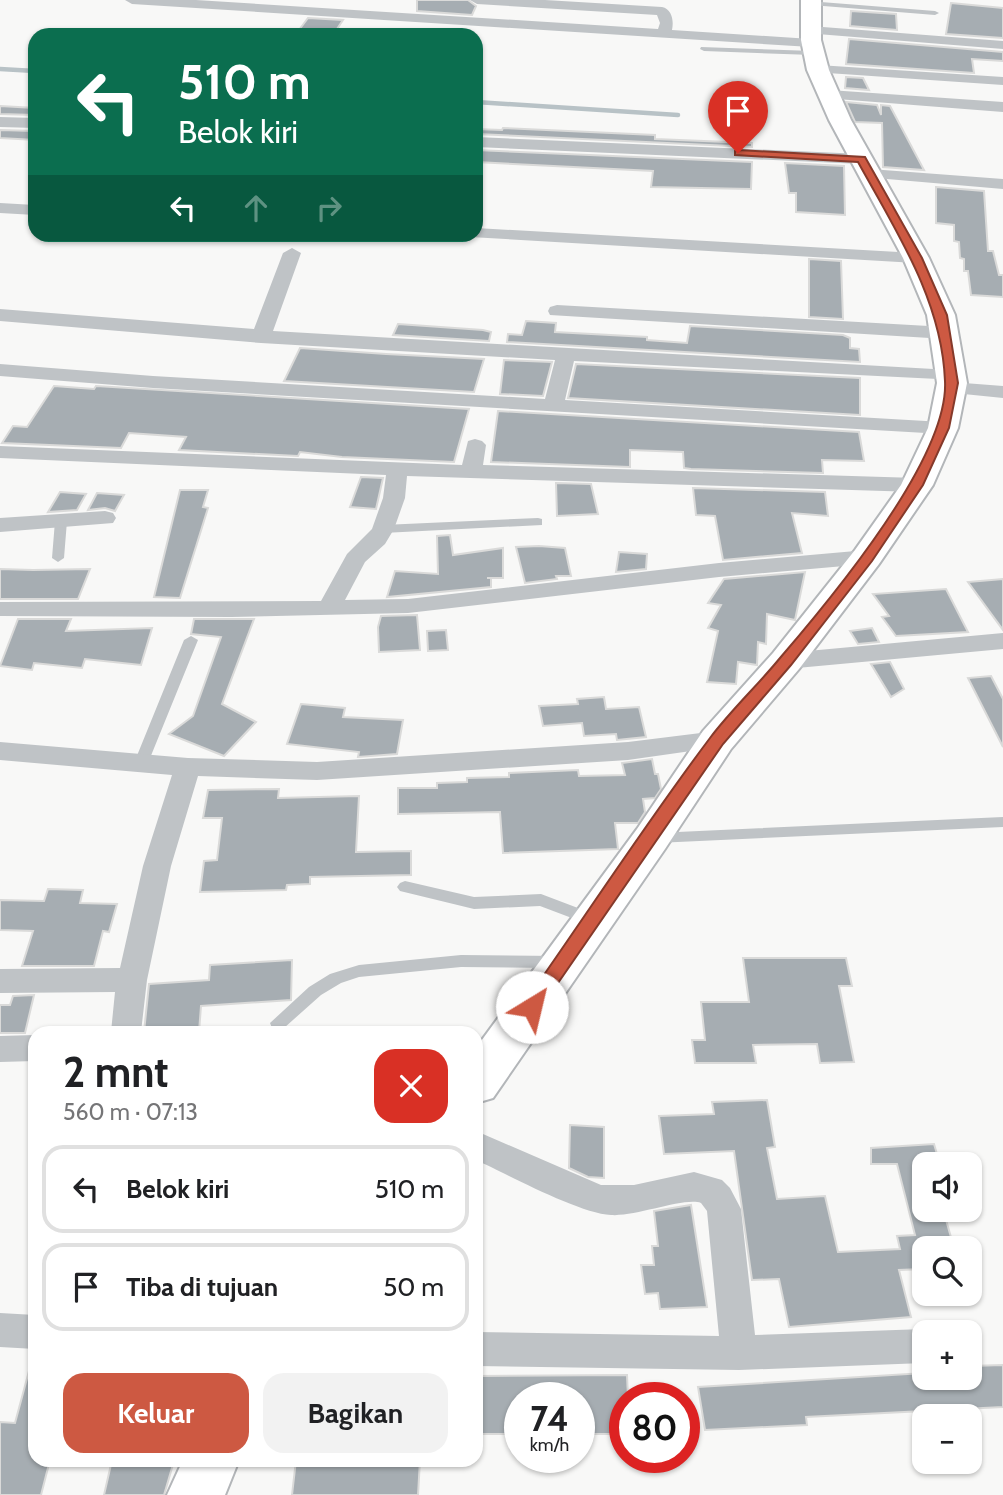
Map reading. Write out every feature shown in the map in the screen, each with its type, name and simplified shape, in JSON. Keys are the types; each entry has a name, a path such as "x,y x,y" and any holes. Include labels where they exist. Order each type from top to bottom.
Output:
{"highway":[{"path":"483,1074 651,839 717,740 786,661 867,558 917,485 943,428 951,382 946,333 935,299 866,166 815,42"},
{"path":"196,1495 208,1467"}],"street":[{"path":"132,0 815,42 1003,45"},
{"path":"477,0 663,5 667,23 664,34"},
{"path":"815,42 1003,81"},
{"path":"815,42 1003,107"},
{"path":"0,121 28,123"},
{"path":"483,142 866,166 1003,184"},
{"path":"0,208 28,210"},
{"path":"483,233 916,258"},
{"path":"261,337 292,253"},
{"path":"557,311 946,333"},
{"path":"0,315 261,337 951,382 1003,392"},
{"path":"554,405 566,355"},
{"path":"0,370 153,382 943,428"},
{"path":"472,471 475,445"},
{"path":"0,452 397,469 917,485"},
{"path":"329,609 355,559 377,539 383,529 392,506 397,469"},
{"path":"0,524 105,517"},
{"path":"0,609 329,609 408,606 719,570 867,558"},
{"path":"786,661 1003,641"},
{"path":"0,751 188,767 305,771 628,751 717,740"},
{"path":"127,1026 132,980 157,866 188,767"},
{"path":"0,981 132,980"},
{"path":"0,1049 28,1048"},
{"path":"483,1148 598,1199 615,1202 691,1187 702,1187 715,1193 724,1209 739,1353"},
{"path":"0,1330 28,1332"},
{"path":"483,1349 739,1353 912,1346"}],"lane":[{"path":"704,49 815,42 935,13"},
{"path":"58,558 61,521"},
{"path":"383,529 538,522"},
{"path":"141,762 191,640"},
{"path":"651,839 1003,822"},
{"path":"405,887 474,903 541,900 561,905 593,920"},
{"path":"278,1023 315,991 336,978 359,971 461,961 564,962"}],"building":[{"path":"417,0 468,0 476,6 472,15 417,11"},
{"path":"951,3 1003,8 1003,38 946,34"},
{"path":"851,11 896,14 897,30 850,26"},
{"path":"308,18 343,20 338,28 300,28"},
{"path":"849,39 1003,52 1003,61 972,59 974,73 846,64"},
{"path":"846,77 863,78 869,90 845,88"},
{"path":"846,102 877,105 881,115 881,105 890,106 924,170 883,167 882,123 855,122"},
{"path":"0,106 28,108 28,115 0,114"},
{"path":"483,129 655,135 655,139 752,143 752,147 483,134"},
{"path":"0,130 28,131 28,140 0,138"},
{"path":"483,150 752,162 751,189 651,187 653,171 483,162"},
{"path":"785,163 844,166 845,215 796,212 796,193 789,193"},
{"path":"936,187 984,191 988,251 993,251 999,275 1003,275 1003,297 971,295 968,271 964,271 964,259 960,258 959,242 954,241 954,225 936,223"},
{"path":"809,259 841,261 843,319 809,317"},
{"path":"526,321 556,323 555,332 647,337 647,340 687,343 690,326 843,335 850,338 850,348 859,349 860,362 507,342 508,334 522,335"},
{"path":"398,324 491,332 489,341 393,335"},
{"path":"300,348 484,359 474,392 284,381"},
{"path":"504,360 552,362 543,396 500,394"},
{"path":"576,364 860,378 860,415 568,398"},
{"path":"54,386 94,389 96,386 469,409 454,462 342,457 300,452 298,456 179,450 186,437 129,433 121,448 2,443 13,426 27,427"},
{"path":"498,411 859,432 864,461 822,460 823,473 691,469 684,468 683,452 630,450 630,467 491,462"},
{"path":"361,477 383,478 376,509 350,507"},
{"path":"556,483 591,484 598,514 557,516"},
{"path":"693,488 825,492 828,516 792,513 802,553 723,560 715,516 696,515"},
{"path":"180,490 208,490 203,507 208,508 180,598 154,597"},
{"path":"60,492 86,494 77,510 48,512"},
{"path":"97,493 124,495 115,511 105,508 88,510"},
{"path":"450,535 453,555 503,548 503,578 491,578 491,587 387,597 395,571 438,574 437,536"},
{"path":"516,547 565,548 571,576 556,576 557,579 525,583"},
{"path":"619,552 647,554 646,569 616,572"},
{"path":"0,569 90,569 78,599 0,599"},
{"path":"805,572 795,620 767,614 766,644 758,642 757,665 738,662 736,684 707,682 718,631 708,628 721,605 708,603 724,579"},
{"path":"1003,579 1003,630 968,582"},
{"path":"946,589 968,632 896,636 882,617 889,616 873,594"},
{"path":"417,615 420,650 379,652 378,627 381,616"},
{"path":"18,619 71,619 66,631 152,628 141,665 85,659 82,668 34,663 32,670 0,666"},
{"path":"194,619 254,619 222,704 256,722 224,756 169,734 193,716 221,637 191,634"},
{"path":"872,628 879,642 858,644 850,631"},
{"path":"446,630 448,650 428,651 427,631"},
{"path":"890,662 904,689 891,697 871,664"},
{"path":"991,676 1003,699 1003,747 968,678"},
{"path":"604,697 606,709 639,707 646,737 617,740 616,734 584,736 582,723 543,726 539,706 578,704 577,699"},
{"path":"301,704 345,708 343,717 403,720 397,754 358,757 359,752 287,744"},
{"path":"652,759 661,789 655,798 643,799 645,812 638,823 615,823 618,849 503,853 500,812 398,814 398,788 437,788 437,783 467,782 467,778 509,777 509,773 578,770 579,776 625,775 622,763"},
{"path":"279,789 278,798 359,796 356,852 411,851 411,875 310,877 310,884 287,885 286,890 200,892 204,861 217,860 222,818 203,818 208,790"},
{"path":"48,889 83,890 80,903 117,904 109,932 103,931 94,966 22,966 33,931 0,930 0,900 44,901"},
{"path":"743,958 846,958 852,986 839,986 854,1062 820,1063 817,1044 753,1045 756,1063 695,1063 692,1040 705,1040 701,1002 749,1002"},
{"path":"292,960 291,1000 201,1006 199,1026 145,1026 149,984 209,980 210,965"},
{"path":"34,995 25,1033 0,1033 0,1005 10,1005 13,996"},
{"path":"767,1100 775,1147 767,1148 777,1199 825,1196 838,1252 900,1249 897,1236 915,1235 897,1164 871,1164 871,1148 934,1144 936,1152 912,1152 912,1222 947,1222 951,1236 912,1236 912,1269 899,1270 911,1317 789,1327 779,1279 752,1280 734,1151 664,1154 659,1116 714,1114 712,1102"},
{"path":"570,1125 604,1127 604,1178 588,1177 569,1168"},
{"path":"691,1205 707,1307 660,1309 658,1293 645,1294 641,1265 654,1265 652,1246 658,1246 654,1211"},
{"path":"1003,1365 1003,1407 982,1408 982,1404 912,1404 912,1412 806,1417 807,1425 705,1430 700,1387 912,1374 912,1390 982,1390 982,1366"},
{"path":"28,1375 28,1467 48,1467 41,1495 0,1495 0,1422 15,1423"},
{"path":"627,1375 627,1382 609,1382 609,1434 595,1434 595,1382 504,1382 504,1434 483,1434 483,1376"},
{"path":"110,1467 172,1467 164,1495 104,1495"},
{"path":"295,1467 420,1467 418,1495 292,1495"}],"waterway":[{"path":"0,69 28,71"},
{"path":"483,102 678,115"}],"route":[{"path":"532,1007 651,839 717,740 786,661 867,558 917,485 943,428 952,383 941,315 916,258 862,159 738,153"}]}
